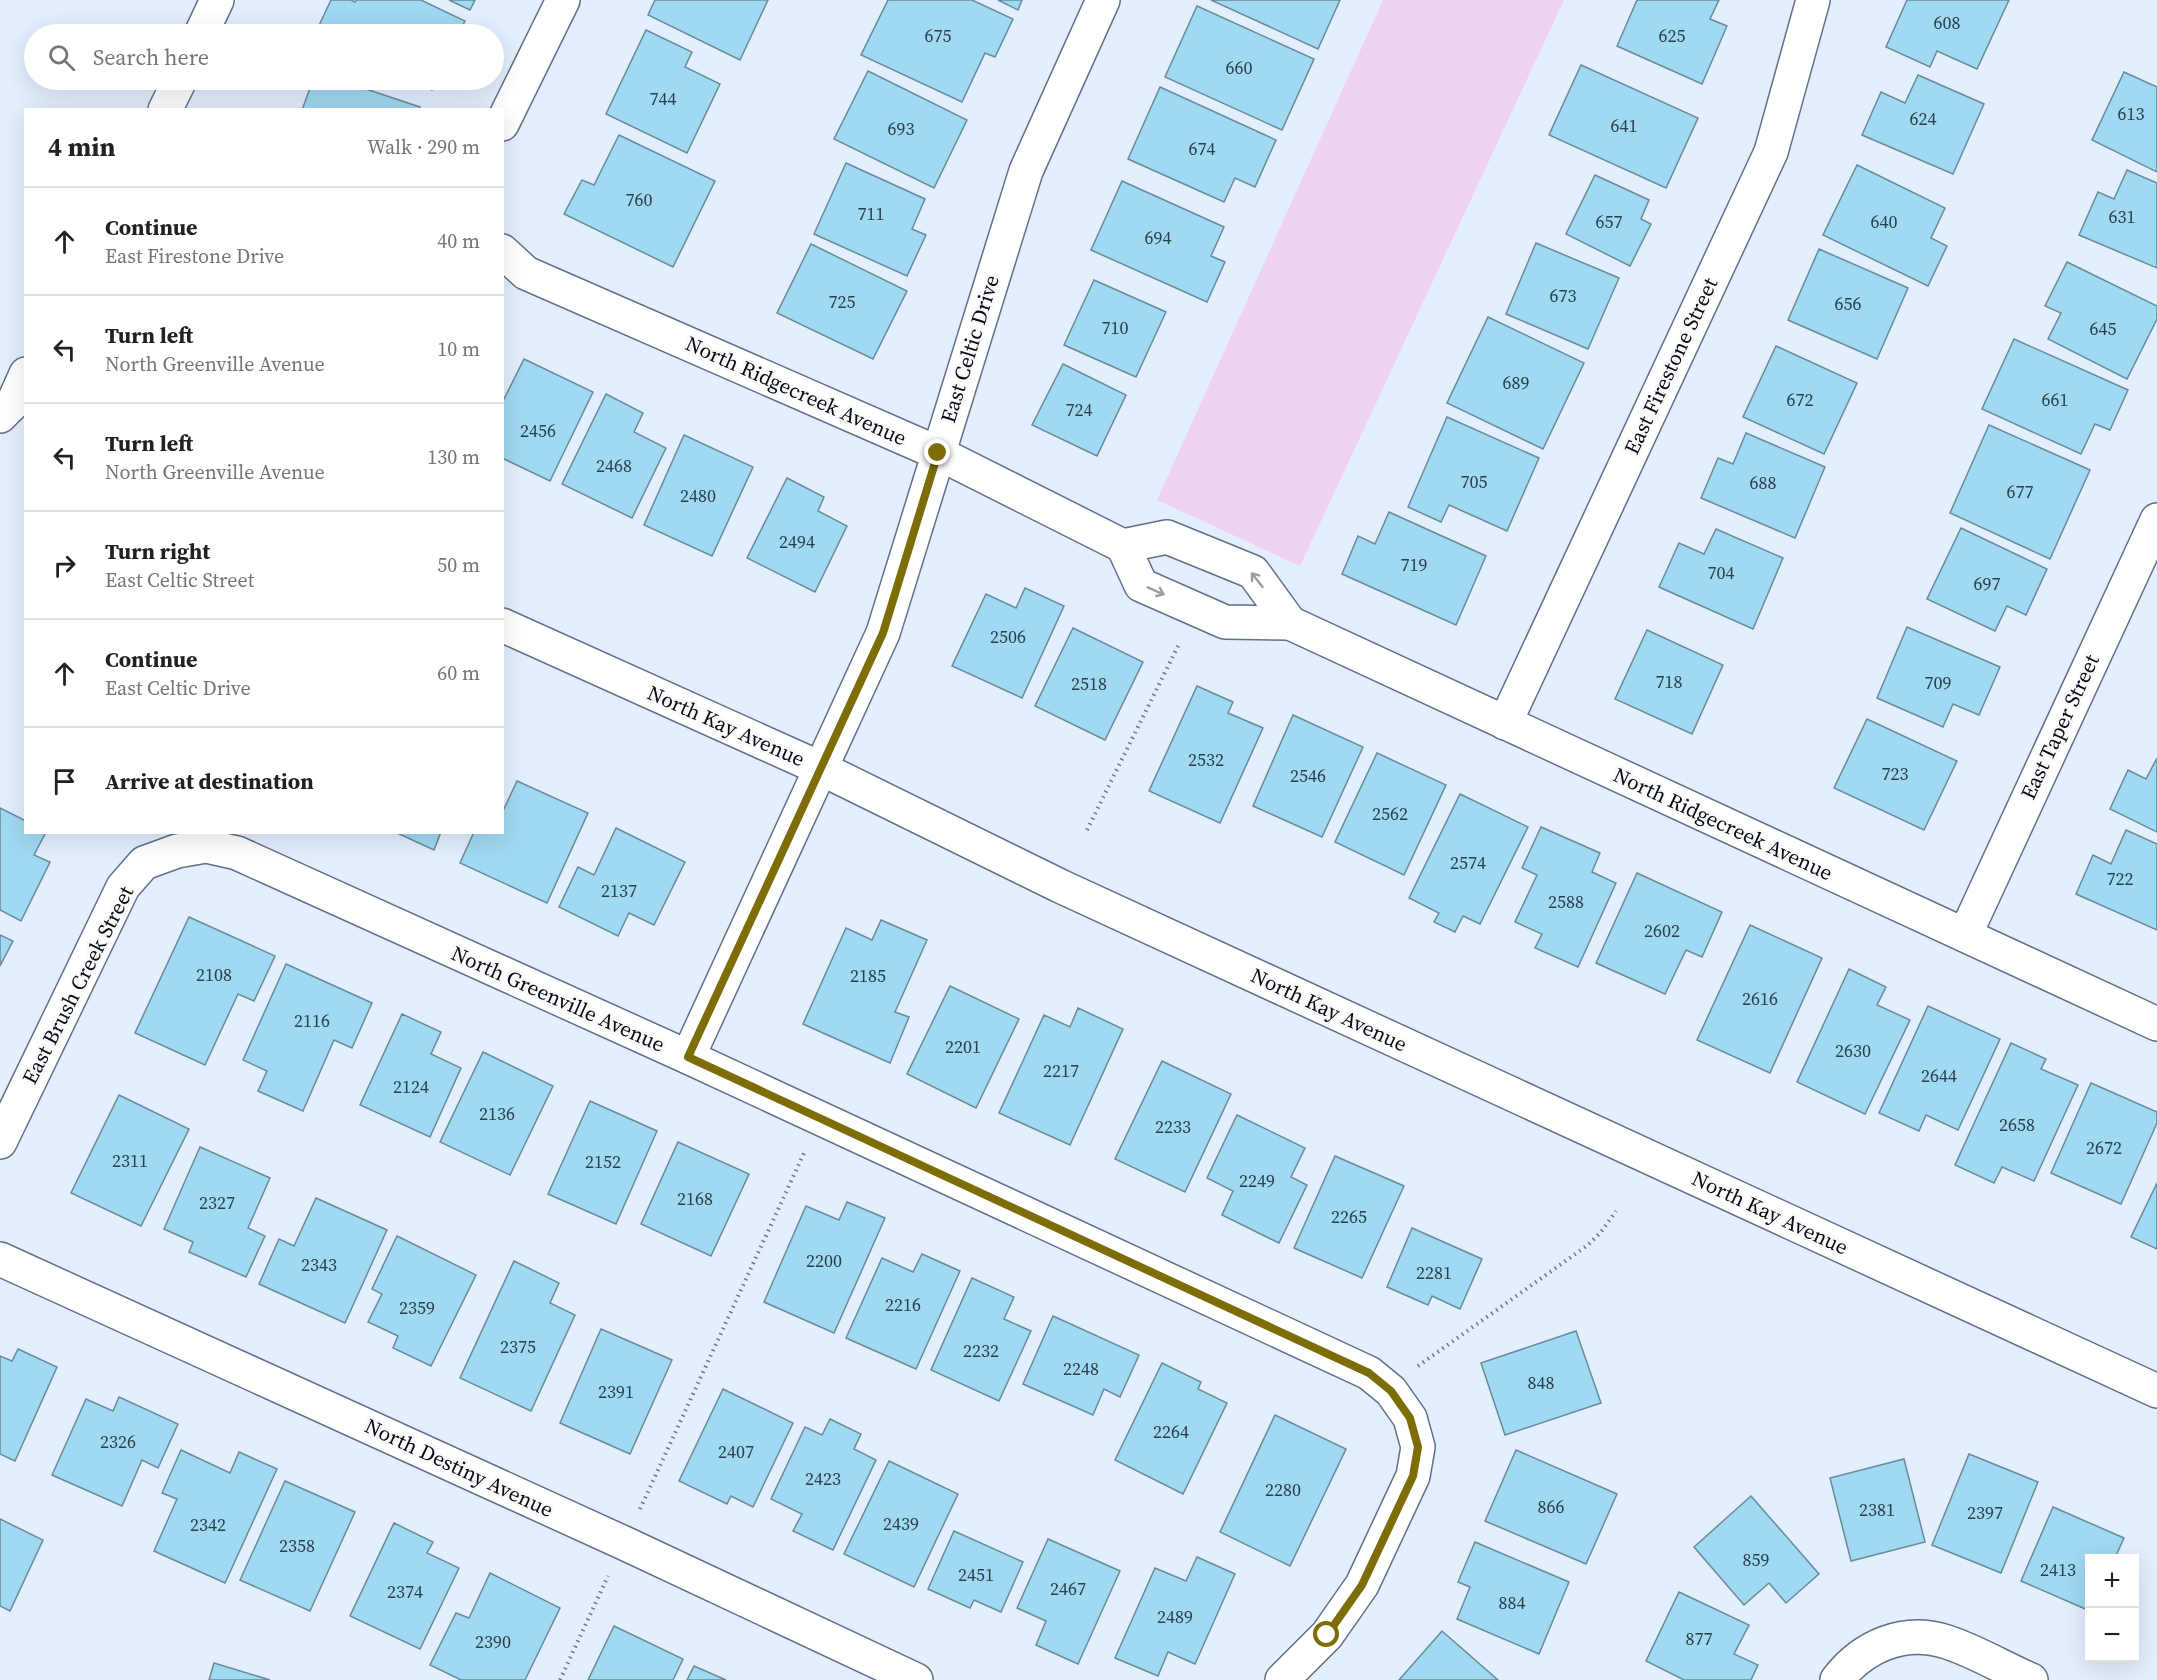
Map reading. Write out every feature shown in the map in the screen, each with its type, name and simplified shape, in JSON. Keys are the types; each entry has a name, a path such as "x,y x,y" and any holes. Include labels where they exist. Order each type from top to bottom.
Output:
{"street":[{"path":"206,24 217,0"},
{"path":"504,120 563,0"},
{"name":"East Celtic Drive","path":"688,1057 883,633 1026,171 1103,0"},
{"name":"East Firestone Street","path":"1505,723 1770,152 1813,0"},
{"path":"166,108 175,90"},
{"name":"North Ridgecreek Avenue","path":"504,253 526,273 938,453 1123,546 1167,537 1253,572 1290,623"},
{"name":"East Taper Street","path":"1965,935 2157,520"},
{"name":"North Ridgecreek Avenue","path":"1123,546 1141,585 1225,622 1290,623 2157,1024"},
{"name":"North Kay Avenue","path":"504,626 822,769 1060,886 2157,1391"},
{"name":"North Greenville Avenue","path":"177,850 206,846 237,853 688,1057 1369,1373 1391,1391 1410,1418 1418,1447 1413,1476 1362,1585 1327,1635 1282,1680"},
{"name":"East Brush Creek Street","path":"0,1142 123,887 144,863 177,850"},
{"name":"North Destiny Avenue","path":"0,1259 624,1543 916,1680"},
{"path":"1837,1680 1847,1666 1873,1647 1908,1637 1945,1642 2031,1680"}],"path":[{"path":"1087,830 1196,609"},
{"path":"636,1516 807,1148"},
{"path":"1413,1371 1587,1245 1601,1232 1616,1211"},
{"path":"560,1680 611,1570"}],"shaded area":[{"path":"1383,0 1564,0 1300,566 1157,500"}],"building":[{"path":"331,0 355,2 356,0 421,0 465,21 463,24 320,24"},
{"path":"449,0 475,0 470,10"},
{"path":"655,0 768,0 740,60 648,15"},
{"path":"888,0 972,0 1013,19 995,57 985,53 962,102 861,55"},
{"path":"998,0 1022,0 1018,10"},
{"path":"1211,0 1340,0 1318,49"},
{"path":"1637,0 1719,0 1710,19 1727,26 1702,84 1617,46"},
{"path":"1907,0 2009,0 1977,69 1937,51 1930,67 1886,47"},
{"path":"1197,6 1314,59 1282,130 1165,77"},
{"path":"646,30 692,52 685,67 720,84 687,153 606,114"},
{"path":"1581,65 1698,118 1666,188 1549,135"},
{"path":"868,71 967,120 934,188 834,139"},
{"path":"2124,72 2157,87 2157,172 2092,140"},
{"path":"1918,75 1984,104 1953,174 1862,135 1881,92 1905,103"},
{"path":"1160,87 1276,140 1255,187 1235,178 1224,202 1128,159"},
{"path":"309,90 369,90 420,107 420,108 303,108"},
{"path":"619,135 715,181 673,267 564,214 582,180 594,185"},
{"path":"846,163 925,199 912,229 926,235 907,276 814,234"},
{"path":"1857,165 1945,208 1931,238 1947,246 1928,286 1823,235"},
{"path":"2127,170 2157,183 2157,268 2079,235 2098,192 2114,199"},
{"path":"1595,175 1649,200 1641,219 1651,224 1630,266 1566,234"},
{"path":"1122,181 1224,227 1211,256 1225,262 1207,302 1091,250"},
{"path":"1536,243 1619,278 1588,349 1506,314"},
{"path":"811,244 907,291 873,359 777,313"},
{"path":"1819,249 1908,288 1877,359 1788,320"},
{"path":"2067,262 2157,306 2157,319 2127,379 2048,339 2061,313 2045,306"},
{"path":"1094,280 1166,312 1136,377 1064,345"},
{"path":"1488,317 1584,363 1543,449 1447,403"},
{"path":"2014,339 2128,390 2110,430 2095,424 2081,454 1982,409"},
{"path":"1776,346 1857,383 1824,454 1743,417"},
{"path":"524,359 593,392 550,481 504,459 504,399"},
{"path":"1063,364 1126,395 1097,456 1032,425"},
{"path":"606,394 643,413 634,432 666,448 632,518 562,484"},
{"path":"1447,417 1539,458 1507,531 1449,505 1441,522 1408,507"},
{"path":"1989,425 2090,470 2050,559 1950,513"},
{"path":"1746,433 1825,467 1795,538 1701,498 1718,458 1733,464"},
{"path":"684,435 753,467 712,556 644,525"},
{"path":"787,478 824,497 818,511 847,526 815,592 747,558"},
{"path":"1389,512 1486,556 1456,625 1342,574 1358,536 1375,544"},
{"path":"1961,528 2047,569 2026,615 2007,606 1995,631 1927,599"},
{"path":"1716,529 1783,558 1753,629 1659,587 1679,543 1704,554"},
{"path":"1025,588 1064,606 1022,698 952,666 986,594 1016,608"},
{"path":"1907,627 2000,667 1979,715 1953,704 1943,727 1877,698"},
{"path":"1073,628 1143,662 1105,740 1035,706"},
{"path":"1647,630 1723,665 1692,734 1615,699"},
{"path":"1197,686 1233,702 1228,713 1263,728 1220,823 1149,791"},
{"path":"1293,715 1363,747 1322,837 1253,806"},
{"path":"1867,719 1957,761 1924,830 1834,788"},
{"path":"1377,753 1446,785 1404,875 1335,842"},
{"path":"2157,758 2157,832 2110,809 2128,770 2146,779"},
{"path":"517,781 588,813 547,903 460,863 473,834 504,834 504,809"},
{"path":"1460,794 1528,827 1480,924 1463,916 1455,932 1434,922 1439,913 1409,898"},
{"path":"0,808 24,820 24,834 45,834 34,855 50,862 21,921 0,910"},
{"path":"1541,827 1600,853 1592,872 1616,883 1578,967 1535,948 1542,934 1515,922 1537,875 1522,868"},
{"path":"616,828 685,862 654,925 629,913 618,936 559,907 578,867 594,875"},
{"path":"2126,830 2157,844 2157,930 2076,894 2093,855 2111,864"},
{"path":"399,834 440,834 434,850"},
{"path":"1637,873 1722,912 1702,957 1686,950 1665,994 1596,963"},
{"path":"189,917 275,956 254,1001 238,994 205,1065 135,1033"},
{"path":"881,920 927,940 895,1012 909,1017 890,1063 803,1024 846,928 872,940"},
{"path":"1750,925 1822,958 1770,1073 1697,1040"},
{"path":"0,935 13,941 0,966"},
{"path":"286,964 372,1003 352,1048 334,1040 303,1111 258,1091 267,1071 243,1060"},
{"path":"1849,969 1886,987 1877,1005 1910,1020 1865,1114 1797,1082"},
{"path":"950,986 1019,1019 976,1108 907,1074"},
{"path":"1928,1006 2000,1039 1958,1130 1926,1115 1919,1131 1879,1113"},
{"path":"1078,1008 1123,1029 1070,1145 999,1113 1044,1015 1070,1027"},
{"path":"402,1014 441,1032 431,1054 461,1068 430,1137 360,1105"},
{"path":"2011,1043 2046,1059 2041,1069 2078,1085 2034,1181 2002,1167 1994,1183 1955,1165"},
{"path":"483,1052 553,1086 510,1175 440,1142"},
{"path":"1162,1061 1231,1094 1185,1192 1115,1159"},
{"path":"2091,1083 2157,1112 2157,1123 2121,1204 2051,1173"},
{"path":"119,1095 189,1129 141,1226 71,1193"},
{"path":"590,1101 657,1131 616,1224 548,1194"},
{"path":"1237,1115 1305,1148 1291,1177 1307,1185 1279,1243 1222,1215 1233,1191 1207,1178"},
{"path":"678,1142 749,1174 711,1256 641,1224"},
{"path":"200,1147 270,1178 248,1228 265,1236 246,1277 189,1252 193,1242 164,1229"},
{"path":"1335,1156 1404,1186 1362,1278 1294,1248"},
{"path":"2157,1183 2157,1249 2131,1237"},
{"path":"316,1198 387,1230 345,1323 259,1284 279,1239 294,1246"},
{"path":"847,1202 885,1218 834,1333 764,1302 806,1206 839,1220"},
{"path":"1412,1228 1482,1259 1460,1309 1432,1296 1428,1305 1387,1287"},
{"path":"397,1236 476,1275 431,1366 393,1348 398,1336 368,1322 382,1294 372,1289"},
{"path":"922,1254 960,1271 916,1369 846,1338 882,1258 913,1272"},
{"path":"514,1261 559,1283 550,1303 575,1315 531,1411 460,1378"},
{"path":"972,1278 1014,1297 1004,1319 1031,1331 999,1401 931,1370"},
{"path":"1053,1316 1139,1355 1120,1397 1104,1389 1093,1415 1023,1384"},
{"path":"601,1329 672,1360 630,1454 560,1423"},
{"path":"1576,1331 1601,1403 1505,1435 1481,1363"},
{"path":"18,1349 57,1367 15,1461 0,1454 0,1356 12,1361"},
{"path":"1162,1363 1201,1382 1198,1389 1227,1403 1183,1494 1115,1460"},
{"path":"723,1389 793,1423 753,1507 731,1496 727,1504 679,1481"},
{"path":"119,1397 178,1424 158,1468 142,1460 122,1506 52,1475 86,1399 113,1411"},
{"path":"1275,1415 1346,1449 1290,1566 1220,1532"},
{"path":"830,1419 861,1434 854,1449 876,1460 833,1550 793,1531 802,1514 771,1499 805,1427 822,1435"},
{"path":"181,1450 230,1473 239,1452 277,1469 225,1583 154,1551 177,1499 162,1493"},
{"path":"1516,1450 1617,1494 1586,1564 1485,1521"},
{"path":"1969,1454 2038,1482 2001,1573 1932,1545"},
{"path":"1904,1459 1925,1542 1851,1561 1830,1478"},
{"path":"889,1461 958,1494 914,1587 844,1554"},
{"path":"285,1481 355,1512 310,1611 240,1580"},
{"path":"1751,1496 1819,1574 1786,1603 1769,1583 1744,1605 1694,1547"},
{"path":"2053,1507 2124,1538 2117,1554 2085,1554 2085,1609 2021,1581"},
{"path":"0,1519 43,1540 10,1611 0,1606"},
{"path":"394,1523 433,1542 427,1553 459,1568 420,1649 350,1616"},
{"path":"954,1531 1023,1562 1001,1612 974,1600 970,1608 928,1589"},
{"path":"1048,1539 1120,1571 1078,1664 1036,1645 1046,1621 1017,1608"},
{"path":"1475,1542 1569,1582 1539,1654 1457,1619 1470,1587 1458,1582"},
{"path":"1197,1557 1235,1574 1195,1664 1168,1652 1158,1676 1115,1658 1155,1568 1186,1581"},
{"path":"490,1573 560,1608 525,1680 461,1680 430,1665 456,1613 469,1618"},
{"path":"1679,1592 1749,1625 1734,1654 1758,1665 1751,1680 1684,1680 1646,1661"},
{"path":"614,1626 683,1659 673,1680 588,1680"},
{"path":"1442,1631 1498,1680 1399,1680"},
{"path":"214,1663 270,1680 209,1680"},
{"path":"694,1666 726,1680 687,1680"}],"route":[{"path":"938,453 883,633 688,1057 1369,1373 1391,1391 1410,1418 1418,1447 1413,1476 1362,1585 1327,1635"}]}
